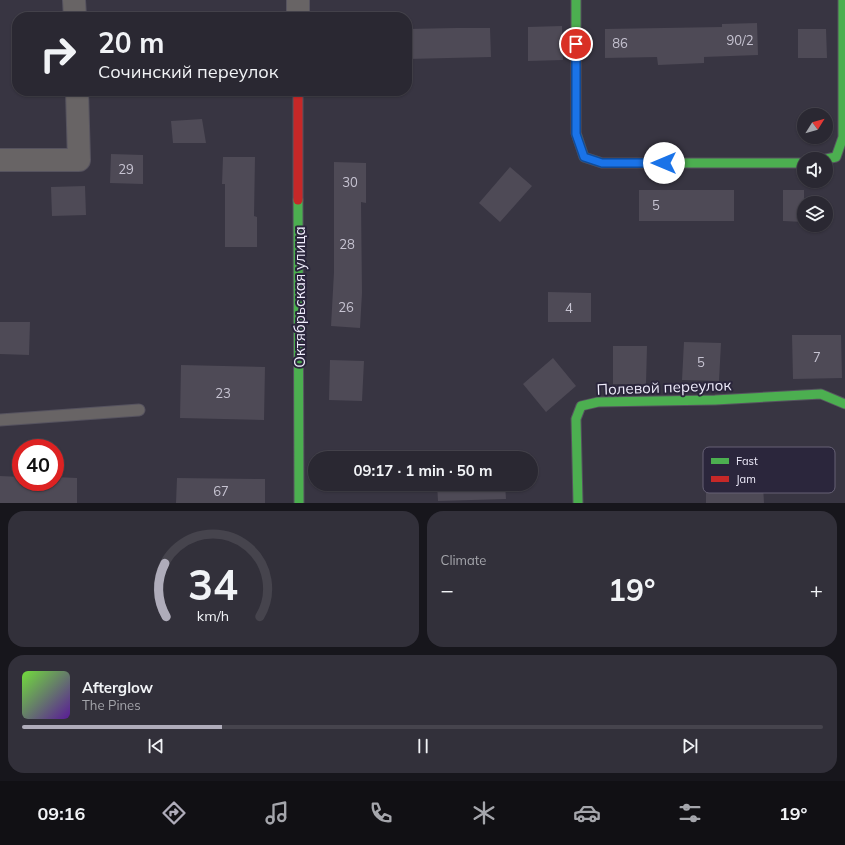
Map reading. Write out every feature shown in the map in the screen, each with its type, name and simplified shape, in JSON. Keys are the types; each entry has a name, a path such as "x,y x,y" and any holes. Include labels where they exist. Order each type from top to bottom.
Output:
{"street":[{"path":"74,0 75,12"},
{"path":"298,0 298,12"},
{"path":"576,0 576,134 584,157 602,163 797,164"},
{"path":"833,157 836,156 843,137 843,0"},
{"path":"0,160 79,160 77,96"},
{"name":"Октябрьская улица","path":"298,96 299,503"},
{"name":"Полевой переулок","path":"578,503 576,419 581,406 598,402 715,400 821,394 845,404"}],"lane":[{"path":"0,420 139,410"}],"building":[{"path":"757,23 758,55 704,57 704,63 658,65 657,57 605,58 605,29 722,27 722,24"},
{"path":"562,26 563,60 528,61 528,27"},
{"path":"490,28 491,57 412,59 412,29"},
{"path":"798,29 826,29 827,58 798,58"},
{"path":"202,119 206,143 173,143 171,121"},
{"path":"111,154 143,155 143,184 110,183"},
{"path":"223,157 255,157 254,216 257,217 257,247 225,247 225,184 222,184"},
{"path":"334,162 366,163 366,203 361,202 362,293 360,328 331,326 334,272"},
{"path":"510,167 532,186 500,222 479,203"},
{"path":"85,186 86,215 52,216 51,187"},
{"path":"639,190 734,190 734,221 639,221"},
{"path":"783,190 804,190 804,196 797,196 797,222 783,221"},
{"path":"548,292 591,293 591,322 548,322"},
{"path":"0,322 30,322 29,355 0,354"},
{"path":"792,335 841,335 842,378 793,379"},
{"path":"684,342 721,343 719,381 682,380"},
{"path":"613,346 647,346 646,384 613,384"},
{"path":"553,358 576,386 546,412 523,384"},
{"path":"330,360 364,361 362,401 329,400"},
{"path":"181,365 265,367 264,420 180,418"},
{"path":"0,476 12,477 12,491 64,491 64,477 77,478 77,503 0,503"},
{"path":"177,478 265,479 265,503 176,503"},
{"path":"437,491 505,491 506,499 438,501"},
{"path":"706,493 763,493 764,503 706,503"}],"traffic: fast":[{"path":"576,0 576,133 584,157 602,163 797,163"},
{"path":"833,158 836,157 843,137 843,0"},
{"path":"298,200 299,503"},
{"path":"578,503 576,419 581,406 598,402 715,400 821,394 845,404"}],"traffic: jam":[{"path":"298,96 298,200"}],"route":[{"path":"576,44 576,134 584,157 602,163 664,163"}]}
